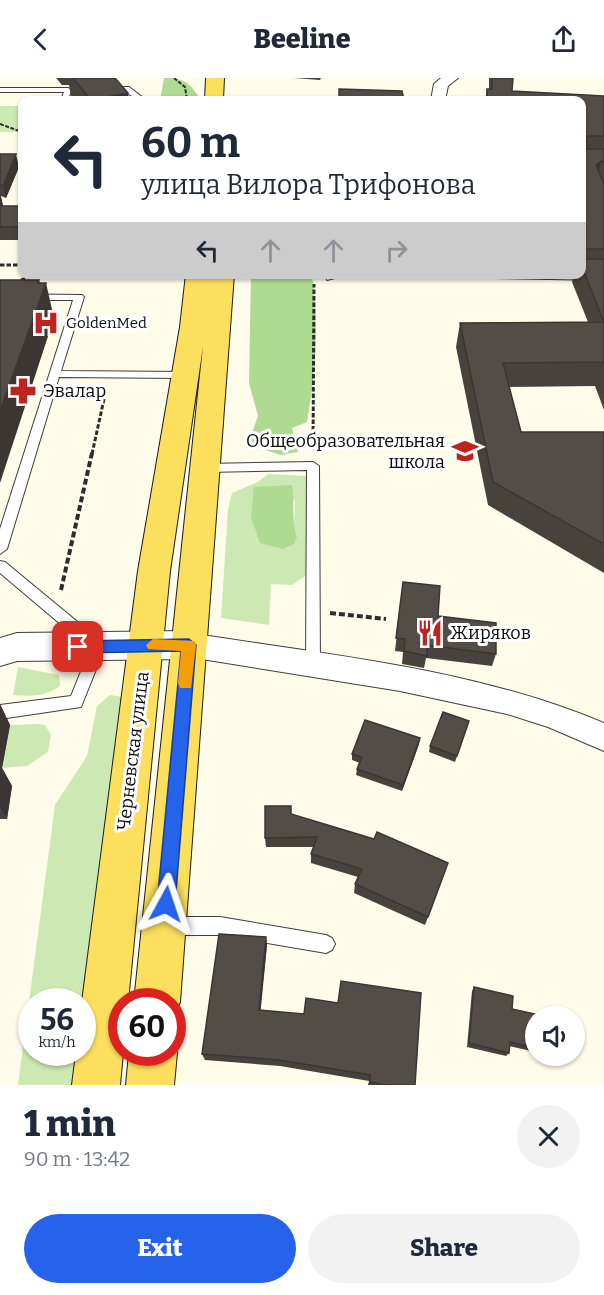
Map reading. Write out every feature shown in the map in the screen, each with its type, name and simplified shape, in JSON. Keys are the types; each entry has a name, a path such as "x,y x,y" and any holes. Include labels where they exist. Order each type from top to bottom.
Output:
{"main road":[{"path":"214,96 215,78"},
{"name":"Черневская улица","path":"96,1085 154,571 185,375 197,279"},
{"path":"158,988 222,279"},
{"path":"150,1085 152,1066"}],"street":[{"path":"439,96 441,84 451,78"},
{"path":"0,652 17,647 189,645 400,679 507,701 555,716 604,737"}],"lane":[{"path":"0,90 80,89"},
{"path":"91,89 126,89 136,96"},
{"path":"65,96 68,90"},
{"path":"0,99 18,99"},
{"path":"586,277 604,277"},
{"path":"0,297 79,297 0,549"},
{"path":"55,374 185,375"},
{"path":"206,468 313,466 313,666"},
{"path":"0,566 98,647 76,702 0,712"},
{"path":"164,926 220,926 326,944"}],"path":[{"path":"174,78 184,84 188,96"},
{"path":"0,124 18,131"},
{"path":"0,265 18,265"},
{"path":"313,466 314,282"},
{"path":"62,617 60,588 109,375"},
{"path":"314,611 386,619"}],"green space":[{"path":"164,78 182,80 194,89 198,96 161,96"},
{"path":"0,106 18,106 18,132 0,132"},
{"path":"251,279 312,279 316,330 313,384 307,422 292,428 298,452 280,455 248,444 258,416 249,383"},
{"path":"268,474 306,476 308,574 292,585 271,584 269,625 221,618 228,509 232,493 258,482","holes":["254,487 295,501 294,527 297,536"]},
{"path":"292,485 294,524 297,536 294,544 283,549 260,543 251,517 254,487"},
{"path":"18,667 59,675 60,686 38,695 13,695"},
{"path":"110,695 123,697 84,988 31,988 55,805 87,756 97,706"},
{"path":"10,725 45,725 51,735 48,752 27,766 2,768"},
{"path":"21,1066 75,1066 73,1085 18,1085"}],"building":[{"path":"73,78 115,78 128,93 112,96 88,96"},
{"path":"492,78 513,78 512,91 604,96 604,136 586,136 586,96 487,96 487,89 492,89"},
{"path":"339,89 402,91 403,96 339,96"},
{"path":"586,149 604,149 604,162 601,161 596,165 604,184 604,249 586,249"},
{"path":"0,154 16,154 3,186 0,185"},
{"path":"0,206 18,206 18,227 0,227"},
{"path":"586,259 604,259 604,322 586,277"},
{"path":"0,280 39,280 38,283 46,283 0,411"},
{"path":"604,322 604,365 603,362 503,363 521,432 604,432 604,544 493,482 460,323"},
{"name":"Жиряков","path":"403,582 440,586 438,616 496,623 496,654 427,645 427,656 404,651 405,639 396,638"},
{"path":"443,712 469,721 457,756 430,746"},
{"path":"365,720 420,738 403,785 357,769 362,757 352,754"},
{"path":"265,806 291,806 291,814 374,839 377,832 448,863 428,917 355,884 362,869 311,854 317,837 265,838"},
{"path":"219,934 266,937 259,1010 304,1014 306,998 338,1003 341,981 421,993 415,1085 385,1085 370,1082 370,1075 279,1060 202,1054"},
{"path":"474,987 513,996 512,1009 525,1012 525,1046 510,1042 509,1053 469,1043"}],"slow traffic":[{"path":"153,645 189,645 186,683"}],"place":[{"name":"GoldenMed","path":"46,323"},
{"name":"Эвалар","path":"23,391"},
{"name":"Общеобразовательная школа","path":"465,451"},
{"name":"Жиряков","path":"430,633"}],"route":[{"path":"78,647 189,645 166,904"}]}
